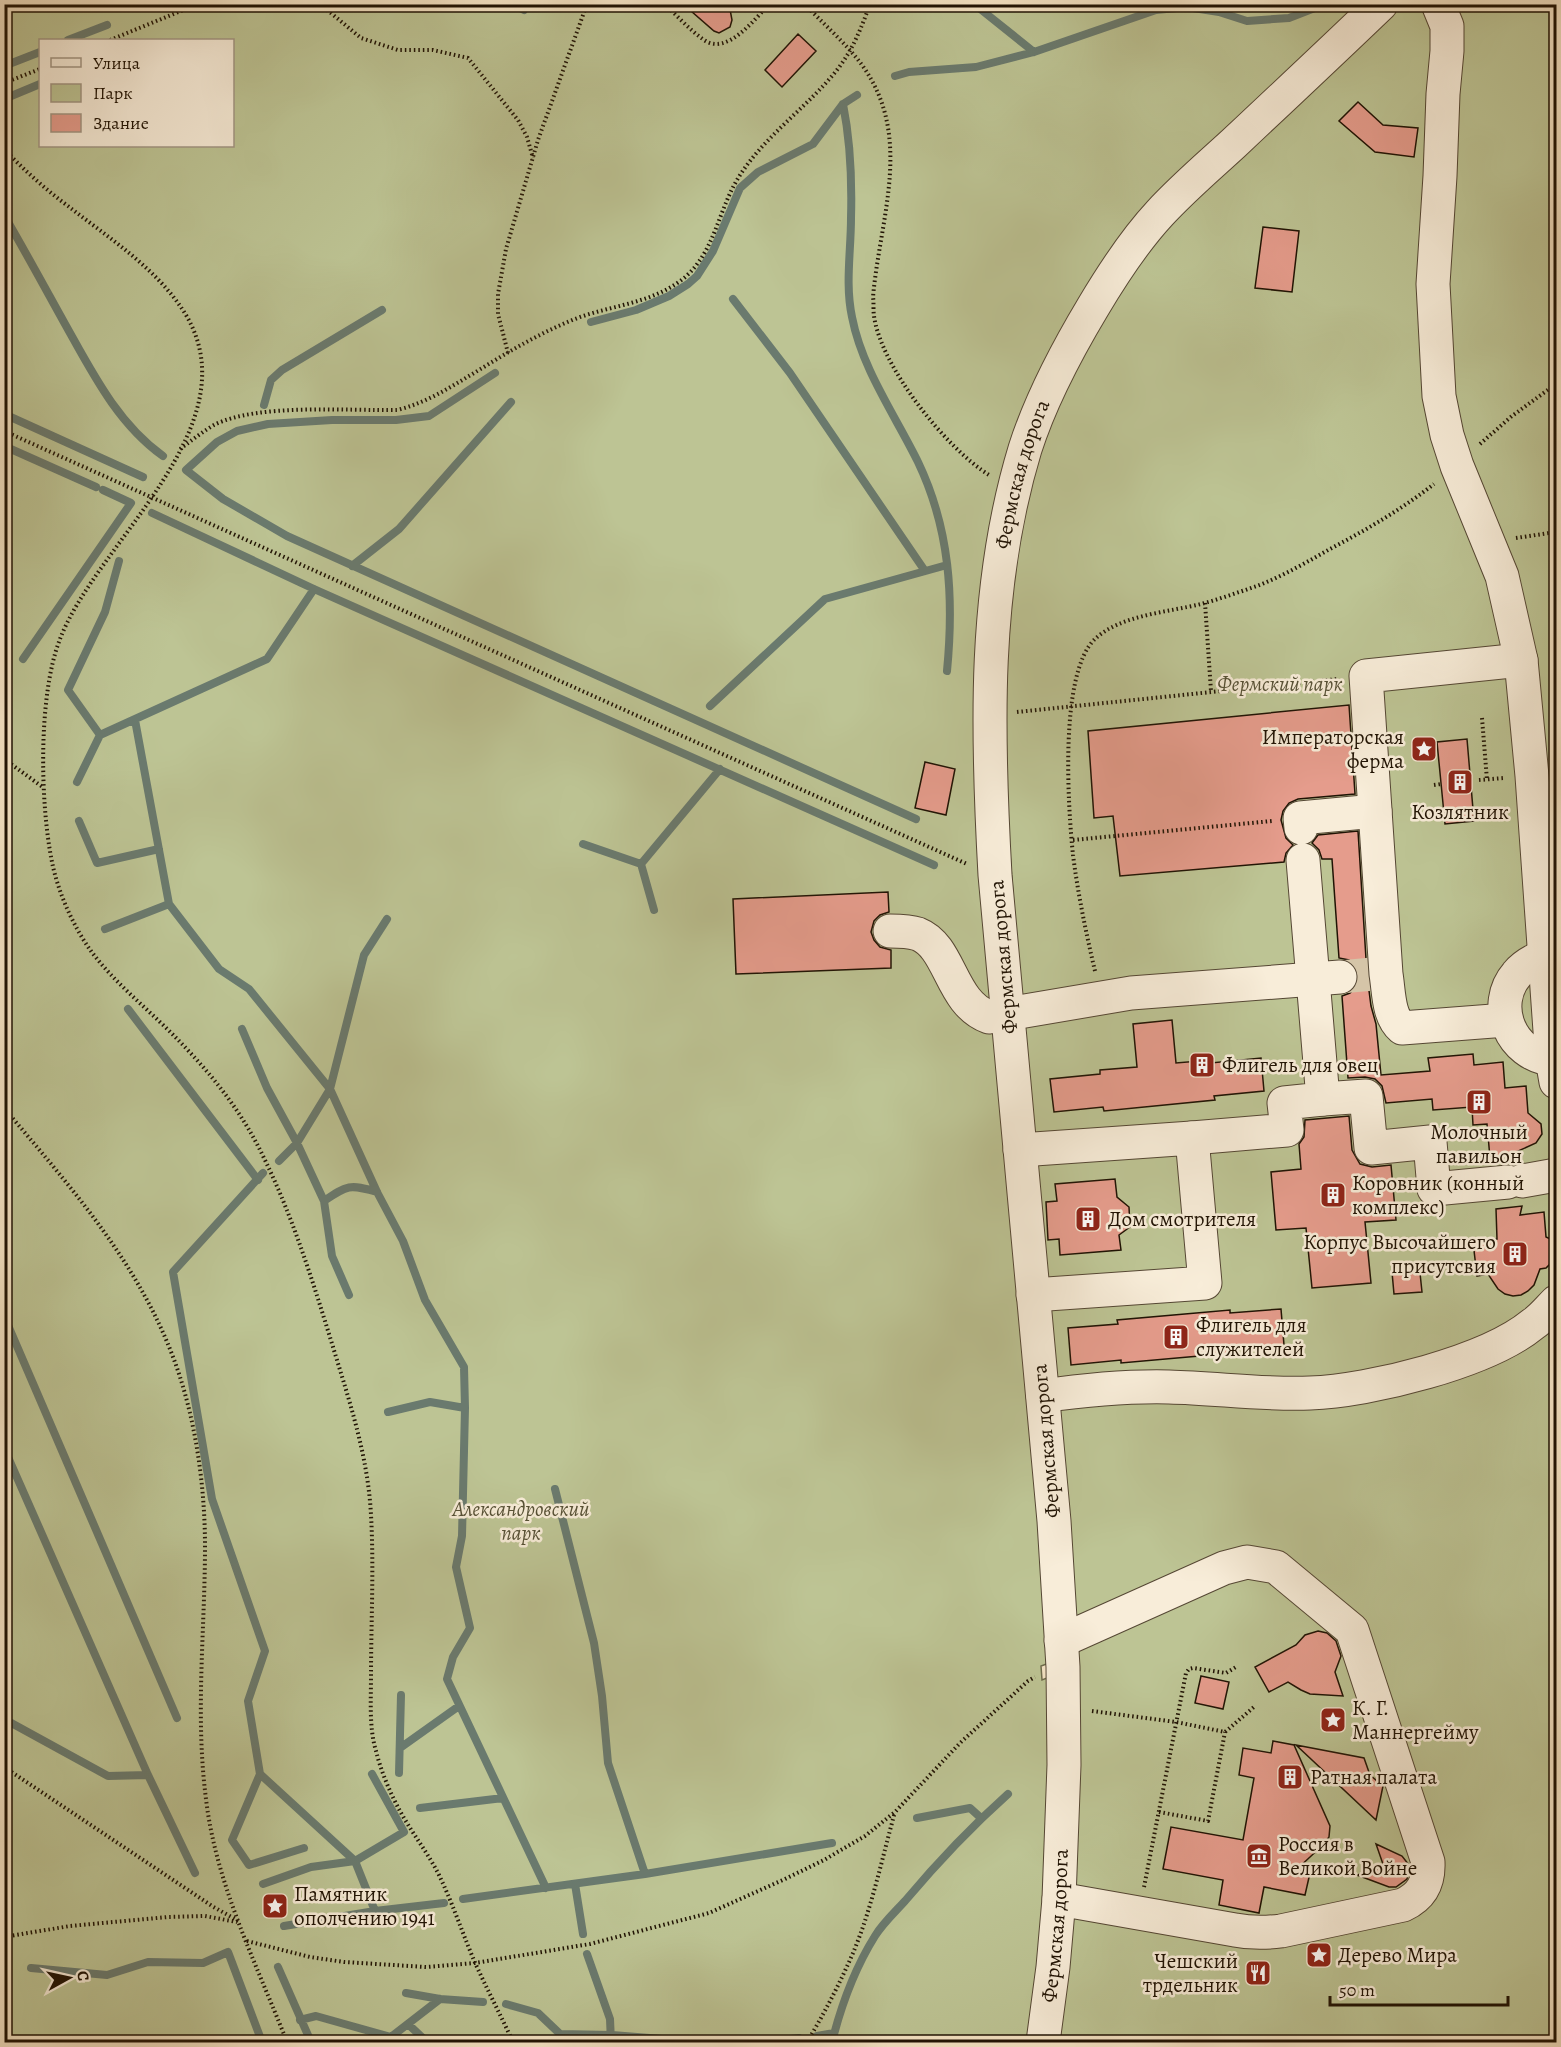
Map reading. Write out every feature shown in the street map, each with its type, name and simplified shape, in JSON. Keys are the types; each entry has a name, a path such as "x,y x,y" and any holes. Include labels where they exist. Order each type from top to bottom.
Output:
{"street":[{"name":"Фермская дорога","path":"1043,2043 1059,1899 1064,1708 1054,1521 995,875 989,715 995,602 1000,562 1014,491 1029,438 1055,376 1080,328 1136,243 1160,213 1381,4"},
{"path":"1438,4 1447,26 1433,284 1439,396 1447,435 1457,466 1489,541 1511,610 1521,660 1554,1071"},
{"path":"1506,1020 1402,1028 1393,1015 1380,974 1375,811 1366,676 1521,660"},
{"path":"1300,823 1375,811"},
{"path":"1303,860 1326,978 1323,1099"},
{"path":"890,931 917,934 927,940 940,956 964,1000 977,1013 989,1017 1131,993 1326,978"},
{"path":"1544,956 1524,966 1509,985 1505,1002 1506,1020 1509,1030 1523,1048 1543,1059 1554,1071"},
{"path":"1020,1150 1287,1130 1284,1103 1366,1096 1371,1148 1430,1143 1434,1189 1515,1182 1557,1175"},
{"path":"1033,1295 1204,1283 1192,1138"},
{"path":"1043,1396 1125,1387 1311,1394 1384,1383 1485,1351 1533,1325 1557,1302"},
{"path":"1059,1899 1252,1933 1281,1931 1386,1909 1413,1900 1426,1884 1429,1874 1428,1862 1352,1630 1275,1567 1247,1563 1224,1568 1061,1641"}],"path":[{"path":"112,39 198,4"},
{"path":"320,4 361,38 398,50 433,50 468,58 518,120 527,137 533,158"},
{"path":"508,352 500,324 498,294 506,249 533,158 587,4"},
{"path":"665,4 703,40 711,44 729,41 739,35 769,4"},
{"path":"805,4 851,50 863,66 880,96 888,119 891,139 888,195 873,297 874,316 878,330 901,379 919,406 961,455 1014,491"},
{"path":"180,449 215,425 243,416 295,411 397,410 409,407 442,392 508,352 571,320 634,303 666,290 690,273 706,250 729,194 743,171 839,67 851,50 870,4"},
{"path":"4,83 39,69"},
{"path":"4,148 40,184 142,265 173,297 185,314 199,344 202,375 199,403 180,449 153,496 117,544 67,620 58,643 48,684 45,788 52,862 61,891 91,951 204,1067 249,1129 276,1184 311,1273 366,1459 371,1516 371,1710 375,1747 400,1811 436,1869 475,1963 513,2043"},
{"path":"1101,998 1080,897 1073,840 1069,767 1072,707 1076,681 1083,656 1093,640 1107,629 1123,622 1204,603 1260,585 1305,564 1389,515 1457,466 1512,416 1557,384"},
{"path":"4,431 995,875"},
{"path":"1489,541 1557,532"},
{"path":"1204,603 1211,691"},
{"path":"989,715 1366,676"},
{"path":"1482,718 1487,780"},
{"path":"4,759 45,788"},
{"path":"1479,780 1504,778"},
{"path":"1434,785 1441,784"},
{"path":"1073,840 1300,823"},
{"path":"4,1107 83,1202 126,1261 157,1321 180,1376 193,1428 201,1487 205,1544 200,1710 206,1799 215,1852 246,1941 287,2043"},
{"path":"1139,1912 1186,1673 1189,1669 1226,1673 1236,1667"},
{"path":"246,1941 310,1957 344,1962 426,1967 475,1963 590,1944 709,1913 824,1860 865,1836 896,1812 960,1743 1028,1681 1042,1673"},
{"path":"1159,1812 1208,1821 1225,1732 1254,1707"},
{"path":"1064,1708 1176,1722 1225,1732"},
{"path":"4,1767 240,1923"},
{"path":"807,2043 854,1951 896,1812"},
{"path":"4,1937 70,1926 168,1917 205,1916 240,1923"}],"green space":[{"name":"Александровский парк","path":"5,5 1364,5 1117,251 986,577 1052,1662 1041,1666 1042,1680 1052,1676 1048,1909 1032,2042 5,2042"},
{"name":"Фермский парк","path":"1367,5 1556,5 1556,2042 1054,2042 1049,1370 1001,735 1012,555 1048,418 1125,274"}],"building":[{"path":"683,4 729,4 732,20 730,27 719,33 714,31"},
{"path":"798,34 816,51 782,87 765,70"},
{"path":"1358,102 1383,125 1418,128 1414,157 1375,152 1339,121"},
{"path":"1263,227 1299,231 1292,292 1255,288"},
{"path":"1349,705 1355,794 1298,799 1289,803 1283,811 1281,820 1286,838 1293,845 1286,853 1284,862 1120,876 1113,816 1094,818 1088,731"},
{"name":"Козлятник","path":"1467,739 1474,821 1445,824 1437,742"},
{"path":"925,762 955,769 946,815 915,808"},
{"path":"1358,831 1367,975 1376,1024 1381,1075 1430,1071 1428,1058 1473,1054 1474,1065 1503,1062 1505,1088 1526,1086 1528,1113 1541,1124 1542,1134 1536,1143 1507,1156 1490,1158 1487,1124 1473,1125 1472,1107 1433,1110 1432,1099 1386,1103 1382,1086 1375,1079 1348,1078 1342,996 1350,993 1357,986 1359,975 1356,967 1349,960 1339,958 1332,859 1322,859 1319,850 1312,843 1318,835"},
{"path":"888,892 889,912 880,915 874,921 871,932 880,947 891,950 891,968 736,974 733,899"},
{"name":"Флигель для овец","path":"1172,1020 1176,1063 1211,1060 1211,1063 1261,1058 1264,1091 1214,1096 1215,1100 1104,1111 1103,1107 1054,1112 1050,1079 1100,1074 1100,1070 1137,1067 1133,1024"},
{"name":"Коровник (конный комплекс)","path":"1349,1116 1352,1150 1360,1164 1372,1167 1391,1165 1396,1220 1365,1222 1371,1283 1312,1288 1306,1228 1276,1230 1271,1172 1301,1169 1299,1144 1304,1137 1305,1120"},
{"name":"Дом смотрителя","path":"1115,1179 1117,1197 1129,1207 1130,1227 1119,1235 1121,1250 1060,1255 1059,1239 1048,1240 1046,1202 1057,1201 1055,1184"},
{"name":"Корпус Высочайшего присутсвия","path":"1522,1206 1520,1215 1544,1212 1546,1237 1557,1242 1557,1257 1546,1268 1540,1269 1534,1285 1528,1291 1513,1296 1498,1289 1488,1274 1477,1276 1473,1242 1497,1239 1496,1209"},
{"path":"1392,1272 1420,1273 1422,1292 1394,1294"},
{"name":"Флигель для служителей","path":"1281,1309 1284,1345 1233,1350 1233,1353 1071,1365 1068,1328 1118,1324 1117,1320 1230,1310 1230,1313"},
{"path":"1318,1631 1327,1633 1336,1641 1341,1656 1335,1672 1343,1696 1310,1694 1288,1682 1269,1692 1255,1667 1296,1645 1305,1635"},
{"path":"1201,1676 1229,1682 1223,1709 1195,1703"},
{"path":"1273,1741 1294,1745 1330,1826 1329,1837 1296,1870 1310,1873 1305,1895 1264,1887 1259,1913 1219,1905 1223,1880 1163,1869 1171,1827 1243,1840 1254,1778 1239,1775 1243,1748 1271,1753"},
{"path":"1296,1745 1364,1758 1370,1775 1383,1786 1376,1820"},
{"path":"1376,1844 1402,1856 1409,1865 1407,1879 1396,1887 1389,1887 1357,1875 1384,1867"}],"waterway":[{"path":"513,4 524,10"},
{"path":"974,4 1034,52"},
{"path":"895,76 909,72 976,67 1034,52 1156,10 1187,7 1219,12 1247,21 1289,18 1325,4"},
{"path":"71,39 107,25"},
{"path":"4,66 39,52"},
{"path":"4,99 39,84"},
{"path":"591,322 636,310 669,296 688,284 697,276 713,251 740,188 758,172 813,144 843,104 857,95"},
{"path":"843,104 851,175 849,280 852,317 863,355 918,462 937,513 943,538 949,590 947,671"},
{"path":"4,215 107,396 132,428 163,456"},
{"path":"733,299 790,373 925,571"},
{"path":"264,405 271,380 282,370 382,310"},
{"path":"495,373 429,416 396,420 332,420 268,424 237,431 217,442 186,470 223,499 287,536 916,819"},
{"path":"352,566 399,529 511,402"},
{"path":"4,414 143,477"},
{"path":"4,446 96,487"},
{"path":"23,659 131,503 103,490"},
{"path":"152,513 314,589 934,865"},
{"path":"119,561 105,612 68,690 100,735 267,659 314,589"},
{"path":"710,706 825,599 947,565"},
{"path":"135,720 169,904 219,969 249,989 330,1089 377,1192 403,1241 425,1300 464,1367 462,1536 456,1567 470,1628 453,1657 447,1679 546,1888"},
{"path":"77,782 100,735"},
{"path":"654,910 641,864 720,769"},
{"path":"79,821 97,863 159,849"},
{"path":"583,844 641,864"},
{"path":"105,929 169,904"},
{"path":"279,1161 297,1143 330,1089 364,955 387,919"},
{"path":"128,1009 258,1180"},
{"path":"242,1029 267,1088 297,1143 324,1201 332,1256 349,1295"},
{"path":"263,1173 173,1272 212,1499 265,1651 248,1701 260,1774 232,1840 249,1865 304,1848"},
{"path":"324,1201 344,1189 354,1187 377,1192"},
{"path":"4,1316 177,1718"},
{"path":"388,1412 430,1402 465,1408"},
{"path":"4,1448 148,1775 195,1873"},
{"path":"555,1489 594,1643 602,1696 608,1763 645,1874"},
{"path":"399,1773 401,1695"},
{"path":"400,1748 459,1706"},
{"path":"4,1719 108,1776 148,1775"},
{"path":"260,1774 355,1861 375,1911"},
{"path":"263,1884 311,1867 355,1861 404,1832 372,1774"},
{"path":"832,2042 849,1987 878,1931 955,1846 1008,1794"},
{"path":"420,1808 503,1798"},
{"path":"917,1818 970,1808 981,1818"},
{"path":"463,1899 645,1874 832,1843"},
{"path":"575,1884 583,1934"},
{"path":"284,1926 375,1911 444,1903"},
{"path":"31,1968 107,1975 148,1962 203,1963 228,1952 262,2042"},
{"path":"587,1954 610,2019 611,2042"},
{"path":"278,1967 311,2042"},
{"path":"406,1993 440,1999 483,2002"},
{"path":"300,2020 316,2016 391,2037 440,1999"},
{"path":"506,2004 538,2013 560,2034 612,2035 700,2042"},
{"path":"409,2025 427,2042"},
{"path":"817,2036 834,2033"},
{"path":"759,2042 799,2038"}],"tunnel":[{"path":"1340,977 1373,974"}],"place":[{"name":"Императорская ферма","path":"1424,749"},
{"name":"Козлятник","path":"1460,782"},
{"name":"Флигель для овец","path":"1202,1065"},
{"name":"Молочный павильон","path":"1479,1102"},
{"name":"Коровник (конный комплекс)","path":"1333,1195"},
{"name":"Дом смотрителя","path":"1088,1219"},
{"name":"Корпус Высочайшего присутсвия","path":"1515,1254"},
{"name":"Флигель для служителей","path":"1176,1337"},
{"name":"К. Г. Маннергейму","path":"1333,1720"},
{"name":"Ратная палата","path":"1290,1777"},
{"name":"Россия в Великой Войне","path":"1259,1856"},
{"name":"Памятник ополчению 1941","path":"275,1906"},
{"name":"Дерево Мира","path":"1319,1955"},
{"name":"Чешский трдельник","path":"1258,1973"}]}
